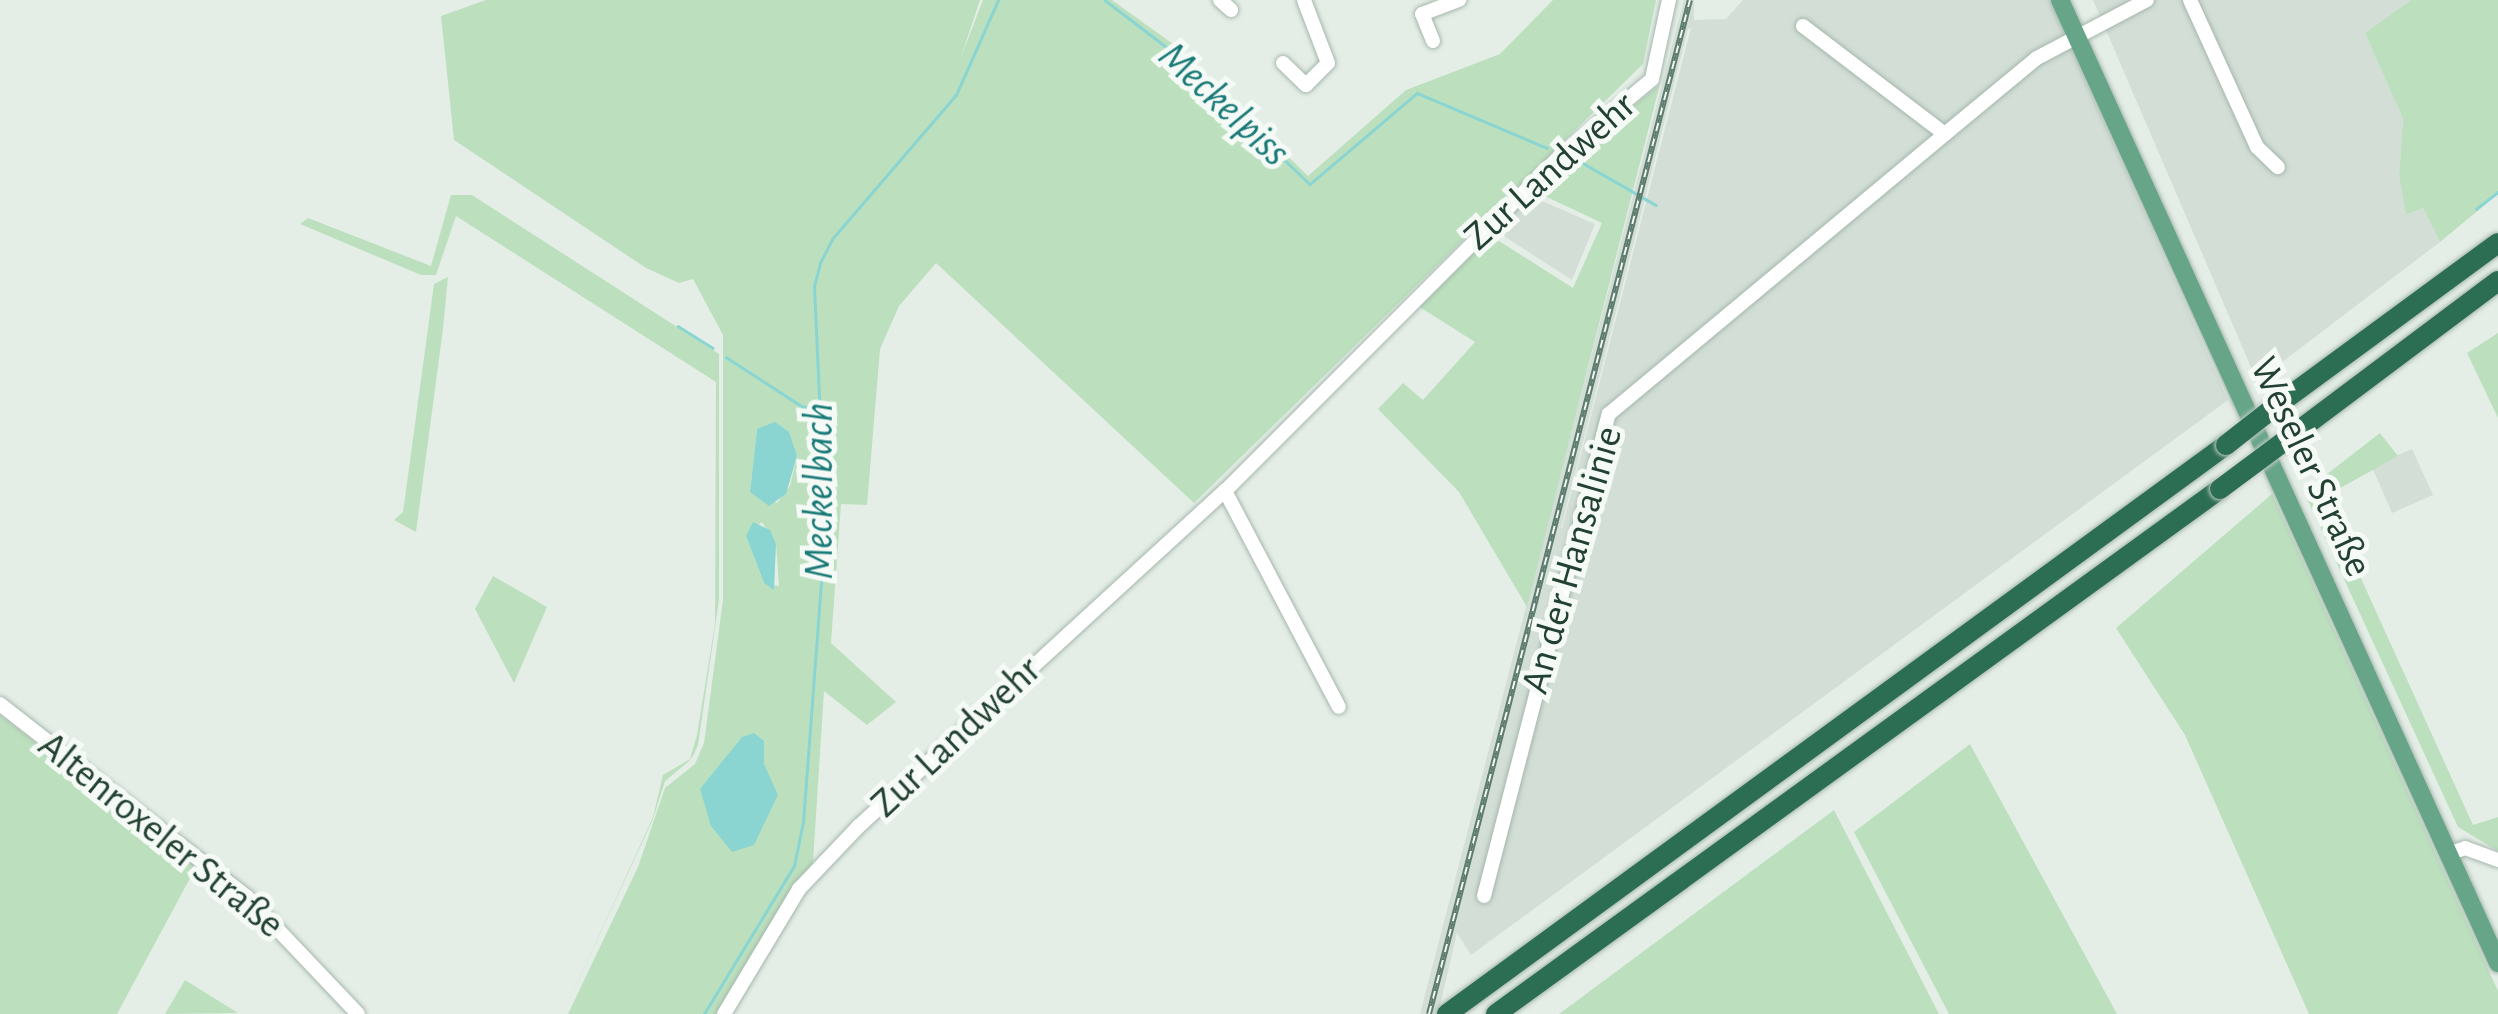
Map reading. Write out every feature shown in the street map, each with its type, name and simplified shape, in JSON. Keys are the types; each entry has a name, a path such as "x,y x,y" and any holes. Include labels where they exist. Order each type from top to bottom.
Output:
{"highway":[{"path":"1447,1014 2498,243"},
{"path":"1503,1009 2220,489 2498,281"}],"main road":[{"name":"Weseler Straße","path":"2060,0 2498,963"}],"street":[{"path":"1283,62 1306,85 1328,62 1304,0"},
{"path":"1433,41 1422,14 1459,0"},
{"name":"An der Hansalinie","path":"1484,896 1609,414 2037,58 2147,0"},
{"path":"2190,0 2257,146 2278,167"},
{"name":"Zur Landwehr","path":"724,1014 799,889 835,851 1225,490 1533,182 1652,79 1670,1"},
{"path":"1803,26 1945,134"},
{"path":"1225,490 1340,707"},
{"name":"Altenroxeler Straße","path":"0,704 247,897 358,1014"},
{"path":"2448,854 2465,848 2498,860"}],"shaded area":[{"path":"1684,0 1694,0 1694,20 1726,19 1743,0 2049,0 2228,400 1471,955 1457,933 1438,1014 1420,1014","holes":["1691,28 1562,528 1688,29"]},
{"path":"2093,0 2411,0 2365,33 2403,119 2399,176 2406,215 2423,208 2440,242 2257,381"},
{"path":"1528,195 1595,224 1572,280 1493,229"},
{"path":"2412,449 2433,495 2392,513 2372,467"}],"green space":[{"path":"486,0 980,0 961,57 983,0 1112,0 1173,44 1308,176 1406,90 1500,54 1553,0 1656,0 1643,64 1194,503 936,263 899,306 880,349 867,505 841,504 831,643 896,702 867,725 824,691 813,862 719,1014 568,1014 638,867 665,788 695,764 704,743 723,600 723,335 693,279 679,283 646,268 454,140 441,16","holes":["757,429 797,456 790,486 777,503 750,492","762,522 776,544 779,586 764,583 746,536"]},
{"path":"2411,0 2498,0 2498,194 2440,242 2423,208 2406,215 2399,176 2403,119 2365,33"},
{"path":"1660,84 1527,607 1459,492 1378,409 1403,383 1423,400 1475,342 1418,306 1488,234 1573,288 1602,223 1532,190"},
{"path":"451,195 472,195 719,354 719,600 698,745 693,756 688,762 665,781 653,819 563,1014 653,817 663,775 690,759 697,735 715,624 716,382 456,216 436,275 421,275 300,224 308,218 431,266"},
{"path":"448,277 416,532 394,520 403,512 434,284"},
{"path":"2498,333 2498,418 2467,353"},
{"path":"2380,433 2398,456 2324,497 2473,825 2498,817 2498,851 2458,827 2304,492"},
{"path":"2272,494 2498,991 2498,1014 2309,1014 2185,735 2116,628"},
{"path":"493,576 547,607 514,683 475,609"},
{"path":"0,715 196,867 117,1014 0,1014"},
{"path":"1970,744 2117,1014 1949,1014 1854,832"},
{"path":"1834,810 1939,1014 1559,1014"},
{"path":"185,980 238,1013 165,1014"}],"water":[{"path":"775,422 789,432 797,456 786,494 769,506 750,492 757,429"},
{"path":"753,522 770,530 776,544 774,590 764,583 746,536"},
{"path":"754,733 764,741 764,764 778,795 754,845 732,852 711,826 700,789 742,737"}],"waterway":[{"name":"Meckelbach","path":"704,1014 794,866 803,822 825,529 814,286 820,263 832,239 956,95 998,0"},
{"name":"Meckelpiss","path":"1105,0 1169,49 1310,184 1417,93 1547,148"},
{"name":"Meckelpiss","path":"1576,159 1656,205"},
{"path":"2476,209 2498,192"},
{"path":"678,326 713,348"},
{"path":"726,357 803,407 819,405"}],"railway":[{"path":"1429,1014 1690,0"}]}
